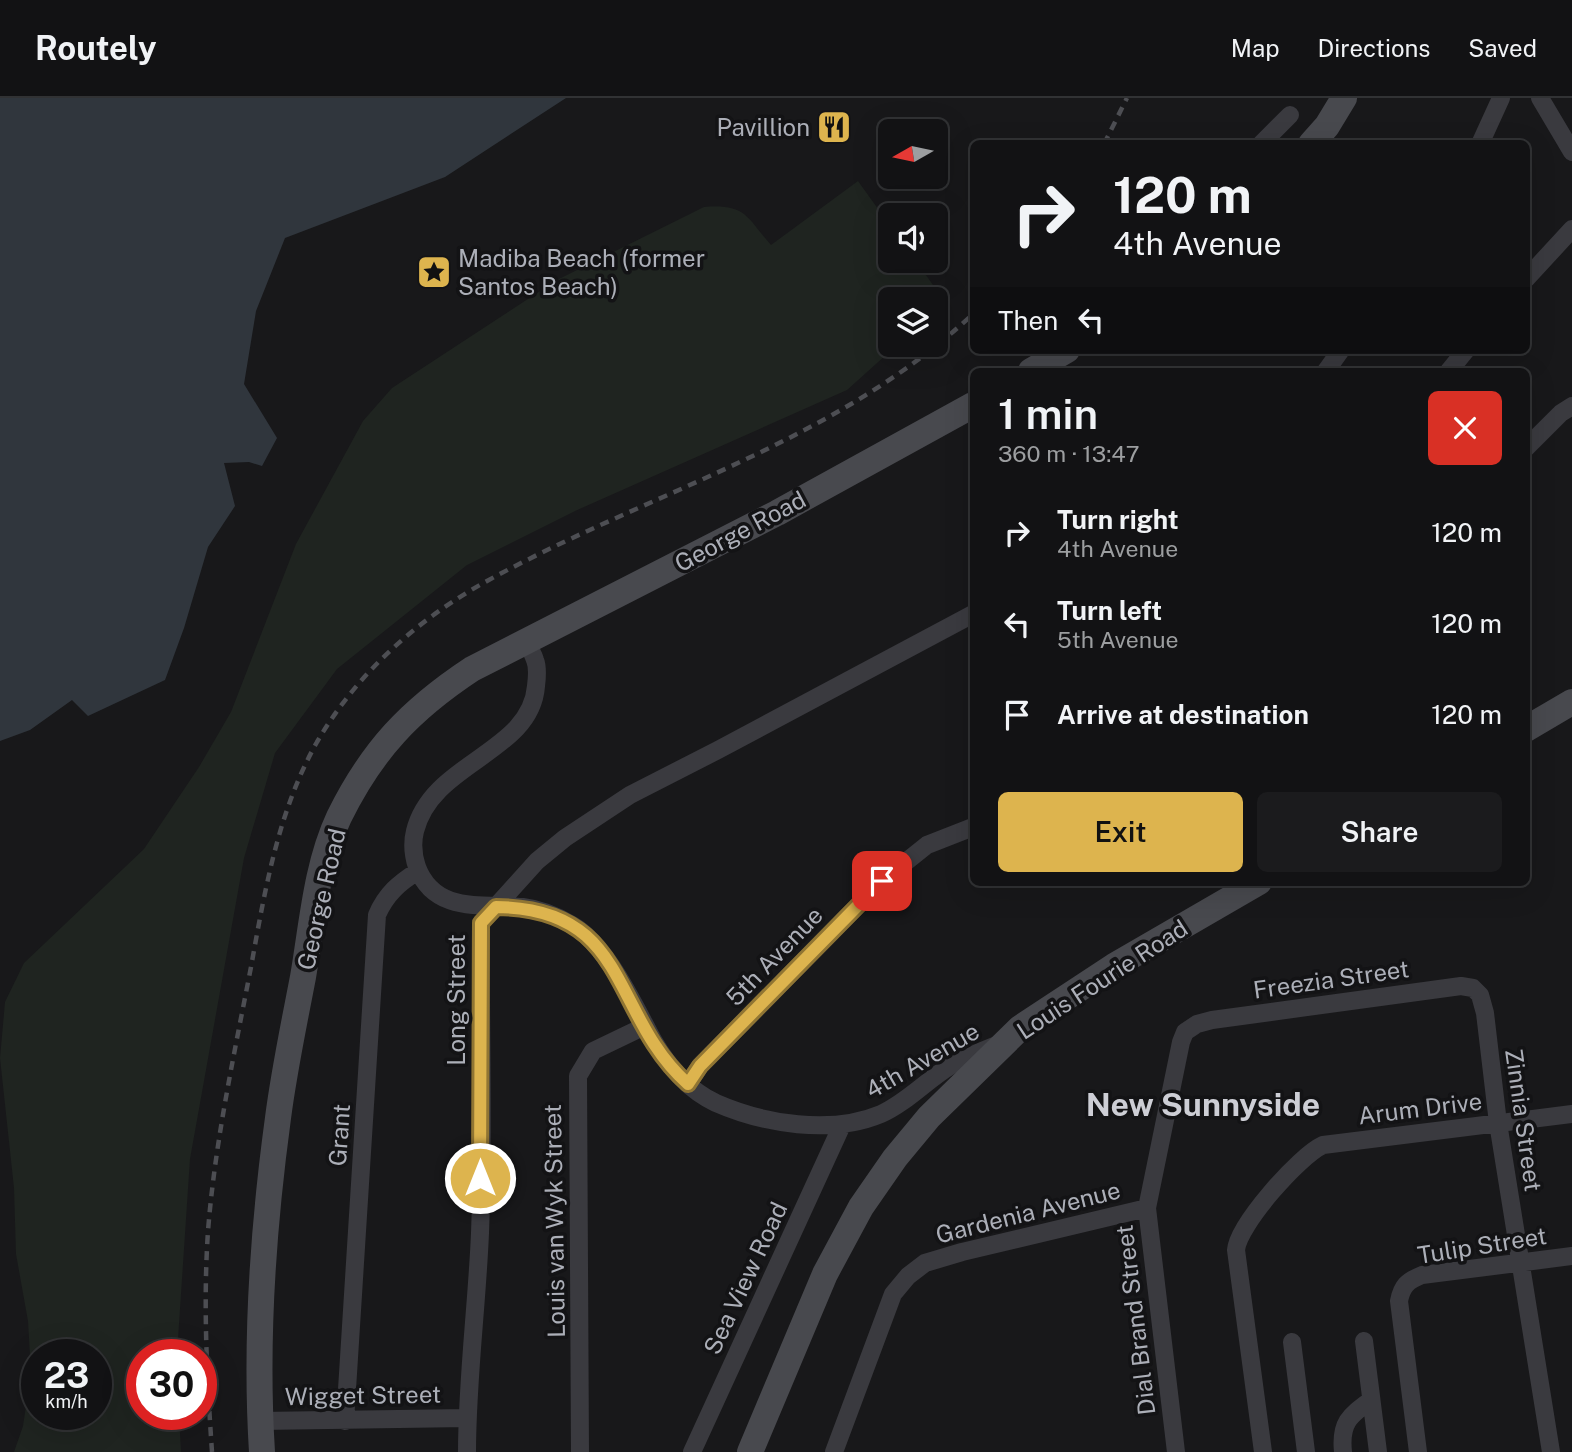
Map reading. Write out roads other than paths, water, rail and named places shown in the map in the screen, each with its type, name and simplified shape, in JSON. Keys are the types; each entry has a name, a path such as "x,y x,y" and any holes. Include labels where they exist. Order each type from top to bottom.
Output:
{"street":[{"path":"1315,140 1345,98"},
{"path":"1482,140 1501,98"},
{"path":"1540,98 1572,152"},
{"path":"1265,140 1290,115"},
{"path":"1530,275 1572,229"},
{"path":"1036,368 1060,354"},
{"path":"1451,368 1463,354"},
{"path":"1530,444 1572,405"},
{"name":"George Road","path":"262,1452 261,1271 278,1117 329,842 361,776 410,715 472,669 777,513 970,407"},
{"name":"Long Street","path":"467,1452 480,1231 481,923 537,861 565,838 629,795 970,616"},
{"path":"418,871 413,841 424,807 450,778 513,732 533,705 536,662 525,641"},
{"path":"1530,727 1572,702"},
{"path":"1530,743 1572,720"},
{"name":"5th Avenue","path":"688,1084 700,1066 882,881 927,845 970,828"},
{"name":"4th Avenue","path":"418,871 422,879 445,899 463,905 522,907 540,911 557,916 585,933 603,954 667,1063 688,1084 714,1102 752,1115 788,1122 842,1125 863,1121 884,1113 949,1067 1003,1042"},
{"name":"Grant","path":"345,1420 377,915 384,900 398,884 418,871"},
{"name":"Louis Fourie Road","path":"750,1452 825,1274 862,1207 895,1158 929,1117 1020,1028 1114,966 1252,886"},
{"path":"1114,966 1265,886"},
{"name":"Freezia Street","path":"1197,1024 1461,986 1473,988"},
{"name":"Zinnia Street","path":"1473,988 1480,995 1485,1013 1498,1124 1551,1452"},
{"name":"Dial Brand Street","path":"1176,1452 1147,1208 1181,1042 1185,1032 1197,1024"},
{"name":"Louis van Wyk Street","path":"580,1452 578,1076 593,1051 645,1026"},
{"name":"Arum Drive","path":"1263,1452 1236,1243 1282,1178 1314,1149 1323,1145 1572,1114"},
{"name":"Sea View Road","path":"691,1452 842,1125"},
{"name":"Gardenia Avenue","path":"834,1452 893,1294 908,1276 925,1263 962,1252 1147,1208"},
{"name":"Tulip Street","path":"1418,1452 1399,1301 1402,1287 1422,1275 1572,1256"},
{"path":"1364,1341 1378,1452"},
{"path":"1292,1342 1306,1452"},
{"path":"1343,1452 1341,1434 1346,1422 1354,1412 1371,1400"},
{"name":"Wigget Street","path":"260,1421 467,1418"}],"railway":[{"path":"1106,140 1127,98"},
{"path":"212,1452 206,1286 208,1231 220,1132 275,852 292,795 317,742 333,717 370,671 391,650 413,630 462,596 549,549 801,432 862,398 919,359 970,316"}],"place":[{"name":"Pavillion","path":"834,127"},
{"name":"Madiba Beach (former Santos Beach)","path":"434,272"}],"district":[{"name":"New Sunnyside","path":"1203,1104"}]}
